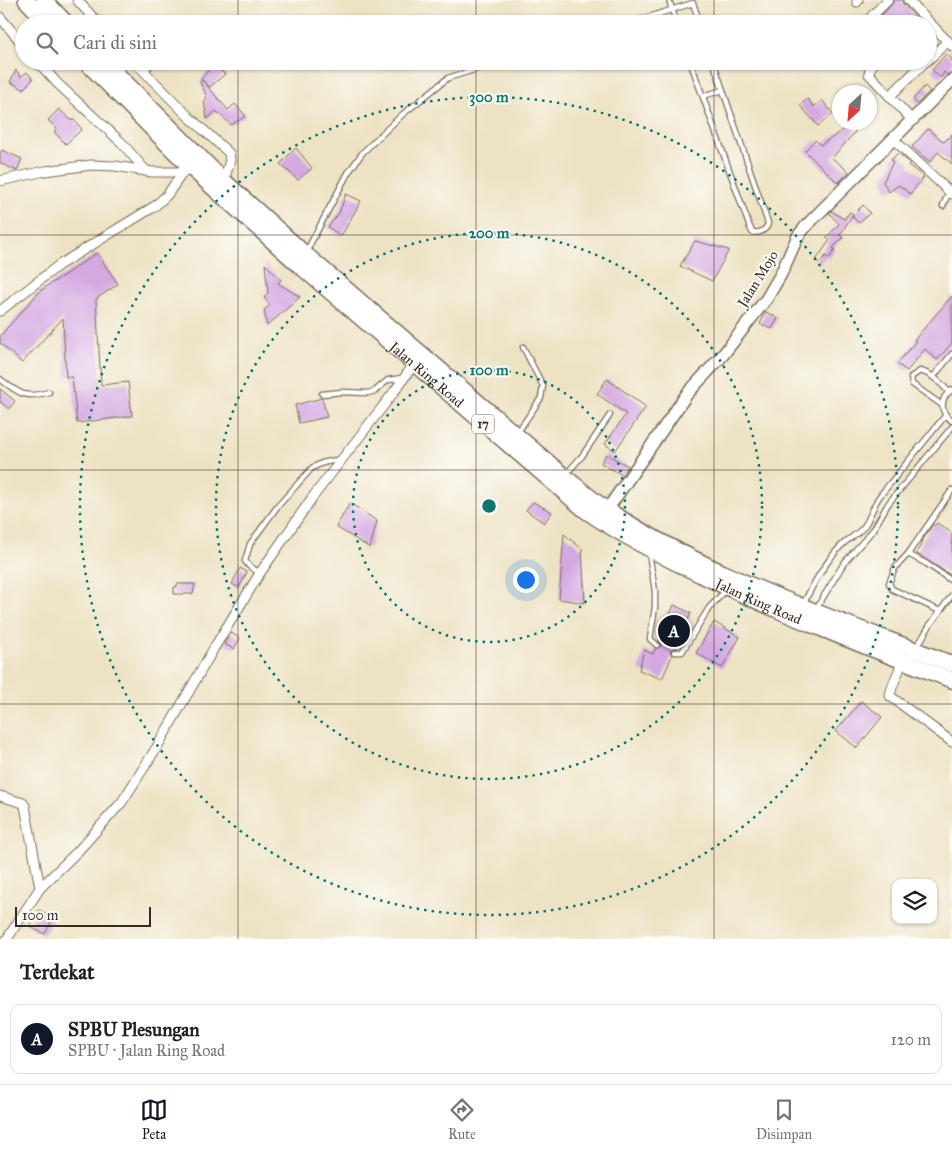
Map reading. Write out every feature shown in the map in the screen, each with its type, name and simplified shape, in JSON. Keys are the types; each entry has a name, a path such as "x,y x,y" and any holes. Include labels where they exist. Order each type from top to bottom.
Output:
{"highway":[{"path":"26,0 51,8"},
{"name":"Jalan Ring Road","path":"97,70 125,92 305,254 564,476 607,510 683,553 808,609 828,624 903,661 952,680"},
{"name":"Jalan Ring Road","path":"110,70 125,92 186,169 584,510 648,549 728,588 828,624 949,661"}],"street":[{"path":"77,0 91,15"},
{"path":"873,15 888,0"},
{"path":"908,0 922,15"},
{"path":"0,18 15,36"},
{"path":"937,30 950,44 937,53"},
{"path":"45,70 64,90 121,142 146,171"},
{"path":"870,70 869,74 912,120"},
{"path":"890,96 917,70"},
{"path":"144,72 229,153 230,160 224,181"},
{"name":"Jalan Mojo","path":"607,510 687,394 722,356 767,298 781,274 798,236 952,80"},
{"path":"893,139 951,192"},
{"path":"0,181 45,171 91,165 115,166 161,173 186,169"},
{"path":"0,311 66,260 155,206 167,195 186,169"},
{"path":"7,939 40,888 78,851 122,802 157,747 260,573 312,498 414,364"},
{"path":"903,661 890,696 952,742"},
{"path":"0,796 23,803 25,806 40,888"}],"lane":[{"path":"669,0 674,15"},
{"path":"656,15 693,1 697,15"},
{"path":"305,254 348,173 363,152 403,114 448,78 474,70"},
{"path":"693,70 749,225 752,232 755,233 765,230 768,223 716,70"},
{"path":"703,96 723,90"},
{"path":"943,206 951,192"},
{"path":"516,434 541,398 543,391 543,386 523,347"},
{"path":"933,376 952,354"},
{"path":"942,405 912,384 911,377 920,372 933,376 950,391 944,398 942,405 945,416 952,421"},
{"path":"322,394 342,392 368,393 375,391 388,380 404,378"},
{"path":"0,379 25,396 36,396 49,392"},
{"path":"564,476 582,456 610,415"},
{"path":"808,609 811,588 826,564 843,543 865,526 872,507 879,497 945,416"},
{"path":"808,609 873,530 888,504 952,427"},
{"path":"260,573 248,566 245,561 250,544 277,507 312,468 322,463 342,459"},
{"path":"940,610 892,589 889,583 895,568 908,554 952,490"},
{"path":"648,549 655,590 655,607 650,639 657,645"},
{"path":"908,554 928,564 952,581"},
{"path":"674,652 682,652 709,608 728,588"},
{"path":"915,650 940,610 952,595"}],"building":[{"path":"894,0 902,0 903,4 913,15 882,15"},
{"path":"946,54 952,59 952,73 947,75 944,72 941,78 932,70 937,70 937,64"},
{"path":"16,70 21,77 27,72 33,79 23,89 10,82"},
{"path":"209,70 220,70 225,74 210,87 201,79"},
{"path":"202,80 228,110 235,104 246,116 231,125 216,111 207,119 204,101 207,97 200,82"},
{"path":"925,86 930,91 917,104 913,99"},
{"path":"808,99 814,107 822,100 832,115 818,126 800,105"},
{"path":"59,109 72,121 73,119 82,129 66,144 54,132 57,129 48,120"},
{"path":"928,129 944,142 952,134 952,164 938,152 930,162 912,147"},
{"path":"843,130 855,130 855,132 832,158 849,172 838,183 805,151 815,140 821,145"},
{"path":"296,148 312,168 298,180 280,164"},
{"path":"2,150 22,159 17,171 0,163"},
{"path":"898,153 910,163 908,165 924,177 910,194 899,185 889,192 883,182 893,162 891,160"},
{"path":"346,194 361,201 341,236 328,227 339,213"},
{"path":"863,205 870,213 859,223 852,216"},
{"path":"831,211 844,219 850,212 853,214 840,235 843,238 833,248 835,249 829,259 826,256 819,263 816,260 830,240 826,238 839,224 829,213"},
{"path":"695,241 729,250 712,281 680,266"},
{"path":"97,253 118,284 96,299 101,385 128,382 132,416 77,423 72,377 66,377 63,318 22,363 0,343 0,336 40,291"},
{"path":"265,264 281,280 278,283 300,297 267,326 264,310 270,305 264,297 268,293"},
{"path":"952,296 952,343 937,360 925,349 907,371 897,364 916,341 914,340"},
{"path":"766,312 778,318 772,329 760,324"},
{"path":"607,379 646,407 615,451 605,444 626,414 597,394"},
{"path":"0,389 15,401 9,409 0,402"},
{"path":"322,398 327,417 299,423 295,405"},
{"path":"606,454 628,466 622,475 601,463"},
{"path":"533,502 552,512 544,523 526,510"},
{"path":"350,503 377,521 370,548 336,527"},
{"path":"937,523 952,533 952,576 916,553 933,524 935,526"},
{"path":"564,534 582,549 585,603 559,599"},
{"path":"240,568 247,572 239,588 232,584"},
{"path":"177,584 195,584 193,594 174,594 174,587 177,587"},
{"path":"674,605 691,613 676,648 670,650 672,656 662,679 639,670 644,650 653,654 655,649 660,647 659,641"},
{"path":"714,622 740,637 722,668 696,653"},
{"path":"231,633 240,638 234,649 224,644"},
{"path":"861,701 882,717 857,748 836,731"},
{"path":"39,910 53,918 45,934 30,927"}],"place":[{"name":"SPBU Plesungan","path":"674,631"}]}
